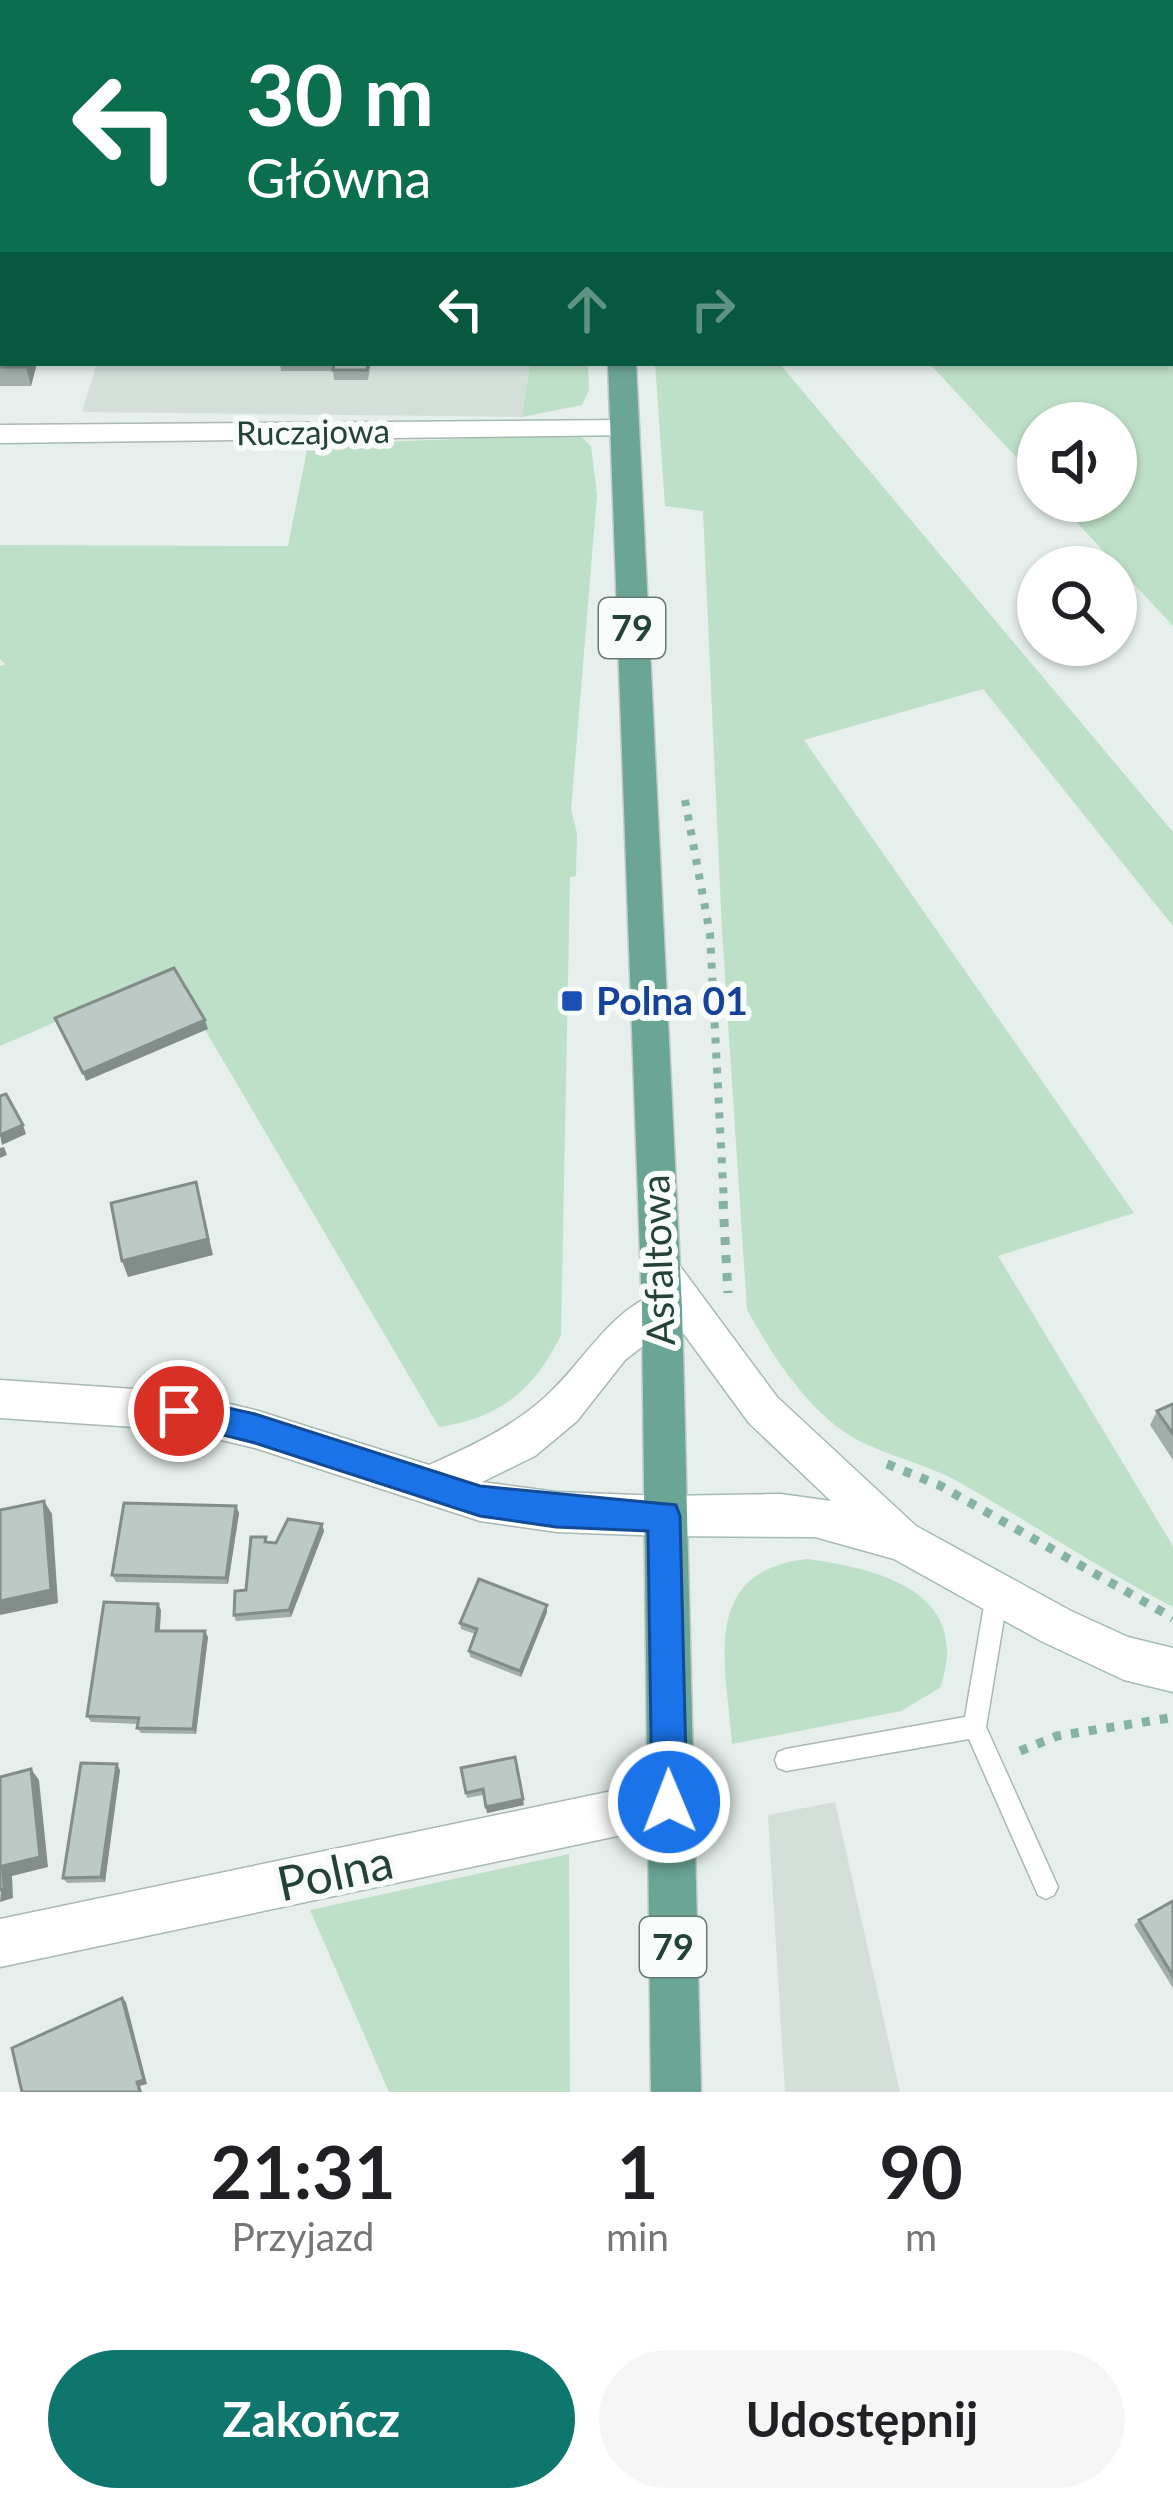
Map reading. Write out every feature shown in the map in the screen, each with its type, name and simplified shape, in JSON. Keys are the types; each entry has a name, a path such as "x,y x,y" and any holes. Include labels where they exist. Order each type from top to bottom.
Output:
{"main road":[{"name":"79","path":"622,366 626,429"},
{"name":"Asfaltowa","path":"626,429 661,1289 676,2092"}],"street":[{"name":"Ruczajowa","path":"0,434 626,429"},
{"path":"427,1486 520,1443 563,1408 661,1289 764,1410 903,1541 1124,1658 1173,1670"},
{"path":"0,1399 179,1411 255,1429 427,1486 523,1509 664,1516 781,1514 815,1517 903,1541"},
{"name":"Polna","path":"0,1943 669,1802"}],"lane":[{"path":"997,1594 975,1726 1046,1887"},
{"path":"786,1760 975,1726"}],"path":[{"path":"683,787 710,934 729,1298"},
{"path":"871,1458 939,1485 1173,1618"},
{"path":"991,1763 1057,1736 1173,1718"}],"shaded area":[{"path":"96,366 530,366 522,417 82,412"},
{"path":"835,1802 900,2092 785,2092 768,1815"}],"green space":[{"path":"530,366 588,366 589,390 582,405 522,417"},
{"path":"655,366 782,366 1017,646 1017,666 1034,666 1173,832 1173,926 983,689 804,740 1134,1213 998,1256 1173,1546 1173,1607 953,1479 870,1446 831,1422 798,1388 747,1310 722,931 703,511 665,506"},
{"path":"932,366 1173,366 1173,626 1137,587 1137,546 1099,546 1076,522 1137,522 1137,402 1017,402 1017,458"},
{"path":"579,434 591,446 597,495 571,810 577,833 576,876 570,877 561,1335 539,1371 513,1398 480,1417 439,1427 171,972 0,1046 0,666 6,665 0,659 0,545 288,546 308,445"},
{"path":"807,1559 891,1579 932,1608 944,1629 947,1656 940,1688 901,1711 732,1744 725,1653 734,1602 749,1582 773,1567"},
{"path":"569,1854 570,2092 389,2092 310,1910"}],"building":[{"path":"334,366 368,366 367,370 333,370"},
{"path":"174,968 205,1020 83,1073 55,1018"},
{"path":"6,1094 23,1125 0,1135 0,1096"},
{"path":"196,1182 208,1239 122,1261 111,1203"},
{"path":"1173,1404 1173,1434 1157,1411"},
{"path":"44,1501 51,1590 0,1601 0,1510"},
{"path":"124,1503 236,1506 226,1578 112,1575"},
{"path":"288,1519 322,1524 289,1610 234,1615 235,1591 246,1590 251,1537 276,1543"},
{"path":"479,1579 547,1605 520,1671 469,1651 477,1629 460,1623"},
{"path":"104,1602 158,1604 156,1631 205,1631 193,1729 137,1728 139,1718 87,1716"},
{"path":"515,1757 523,1799 486,1807 483,1789 466,1793 461,1768"},
{"path":"81,1763 117,1764 101,1877 63,1878"},
{"path":"31,1769 40,1857 3,1866 4,1889 0,1890 0,1777"},
{"path":"1173,1901 1173,1976 1139,1920"},
{"path":"122,1998 144,2080 137,2082 140,2092 22,2092 12,2048"}],"place":[{"name":"Polna 01","path":"572,1001"}],"route":[{"path":"179,1411 255,1429 480,1501 556,1512 664,1516 669,1802"}]}
